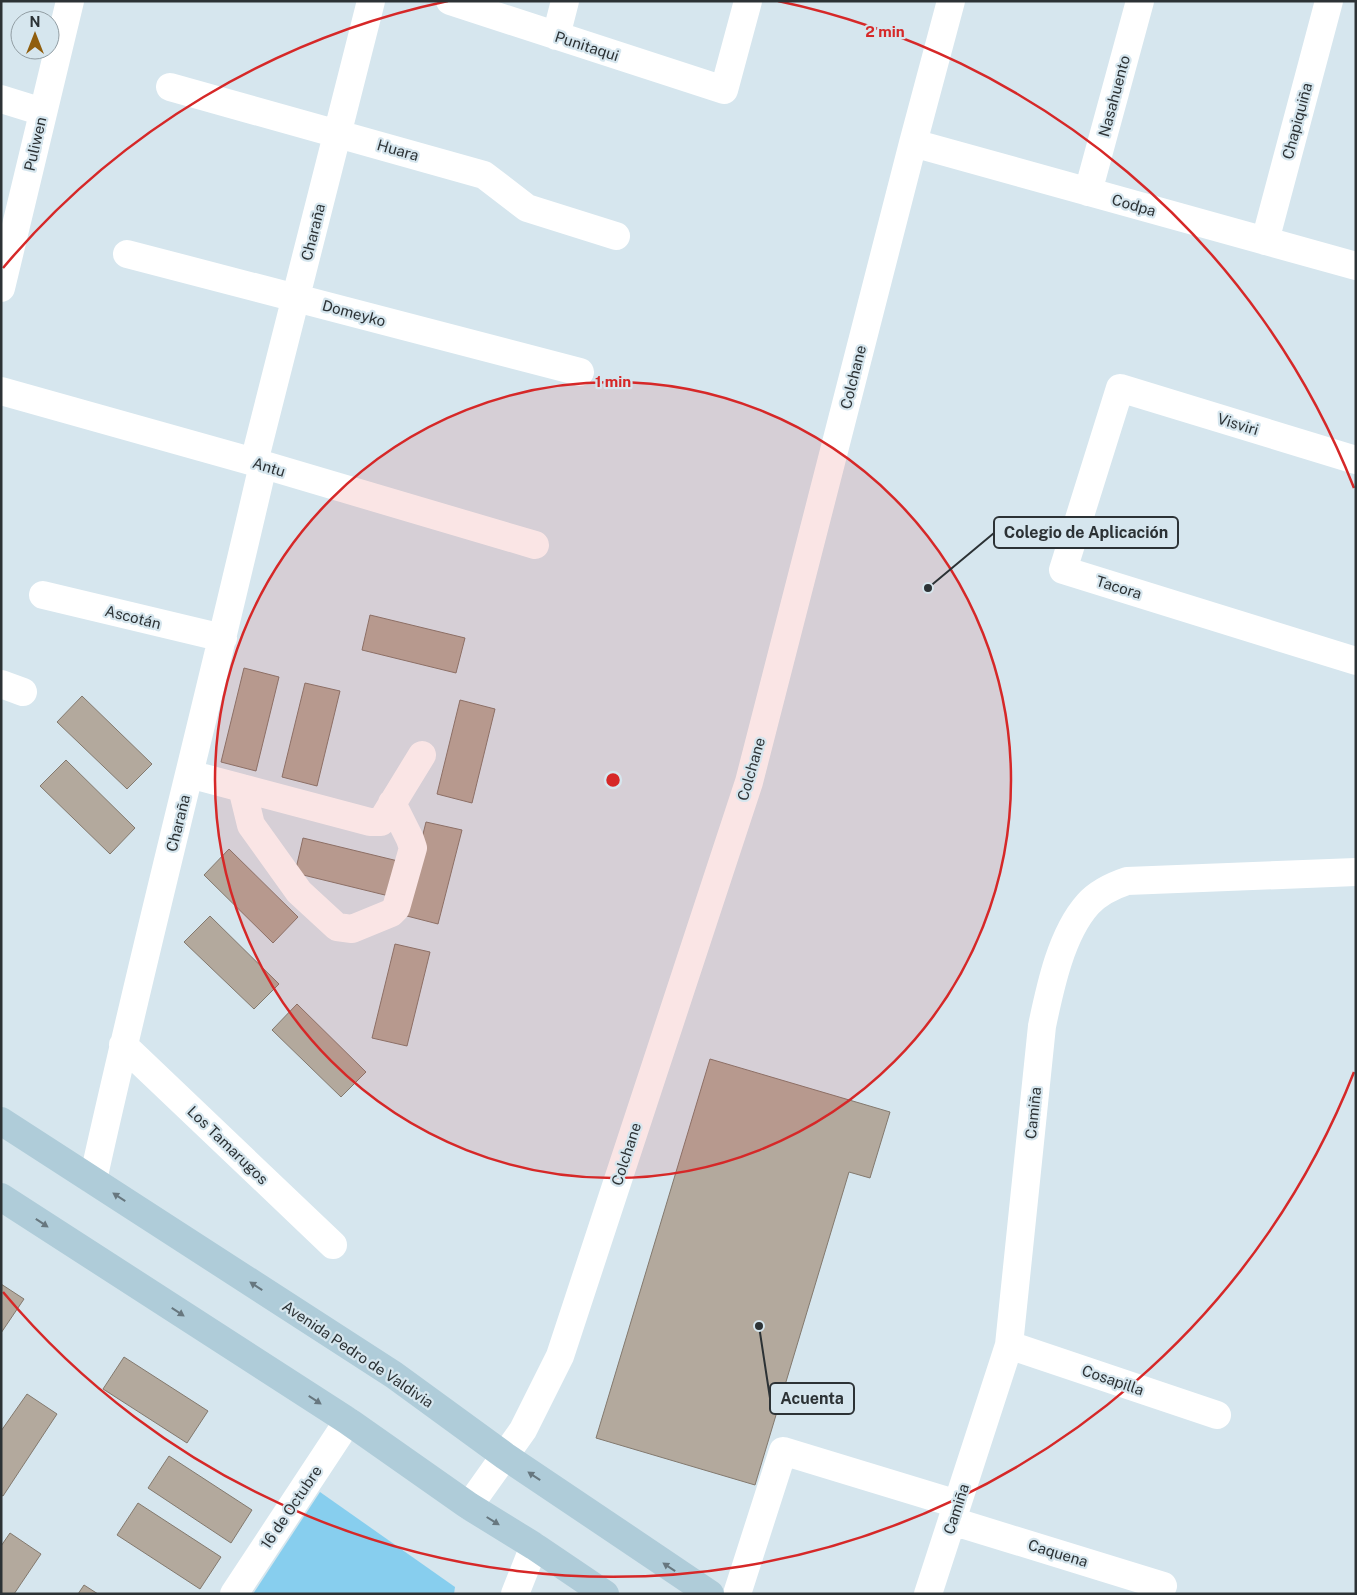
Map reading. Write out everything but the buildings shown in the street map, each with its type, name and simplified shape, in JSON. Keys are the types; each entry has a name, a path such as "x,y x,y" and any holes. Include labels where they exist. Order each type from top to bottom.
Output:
{"main road":[{"name":"Avenida Pedro de Valdivia","path":"1,1121 394,1375 504,1456 710,1594"},
{"path":"1,1142 25,1155 50,1152"},
{"path":"1,1197 348,1421 469,1506 534,1546 605,1594"}],"street":[{"name":"Puliwen","path":"1,288 70,1"},
{"name":"Charaña","path":"93,1180 123,1045 223,638 258,464 296,298 371,1"},
{"name":"Punitaqui","path":"450,1 724,90 748,1"},
{"path":"556,36 565,1"},
{"name":"Colchane","path":"469,1506 523,1430 560,1356 749,782 951,1"},
{"name":"Nasahuento","path":"1088,192 1140,1"},
{"name":"Chapiquiña","path":"1265,241 1329,1"},
{"name":"Huara","path":"170,87 484,175 527,208 616,236"},
{"path":"1,99 43,112"},
{"name":"Codpa","path":"913,143 1356,266"},
{"name":"Domeyko","path":"127,254 580,372"},
{"name":"Visviri","path":"1120,388 1356,460"},
{"name":"Tacora","path":"1120,388 1063,570 1356,660"},
{"name":"Antu","path":"1,392 258,464 535,545"},
{"name":"Ascotán","path":"44,595 223,638"},
{"path":"189,774 370,822 381,822 422,755"},
{"path":"242,788 251,825 299,892 337,927 352,929 391,913 396,908 413,848 392,803"},
{"name":"Camiña","path":"928,1594 1009,1345 1042,1026 1049,992 1059,959 1079,915 1088,903 1100,894 1113,886 1127,881 1356,872"},
{"name":"Los Tamarugos","path":"123,1045 333,1245"},
{"name":"Cosapilla","path":"1009,1345 1218,1415"},
{"name":"16 de Octubre","path":"234,1594 348,1421"},
{"name":"Caquena","path":"737,1594 783,1452 1163,1586"},
{"path":"515,1594 534,1546"}],"shaded area":[{"path":"320,1492 455,1587 454,1594 253,1594"}],"place":[{"name":"Colegio de Aplicación","path":"928,588"},
{"name":"Acuenta","path":"759,1326"}]}
